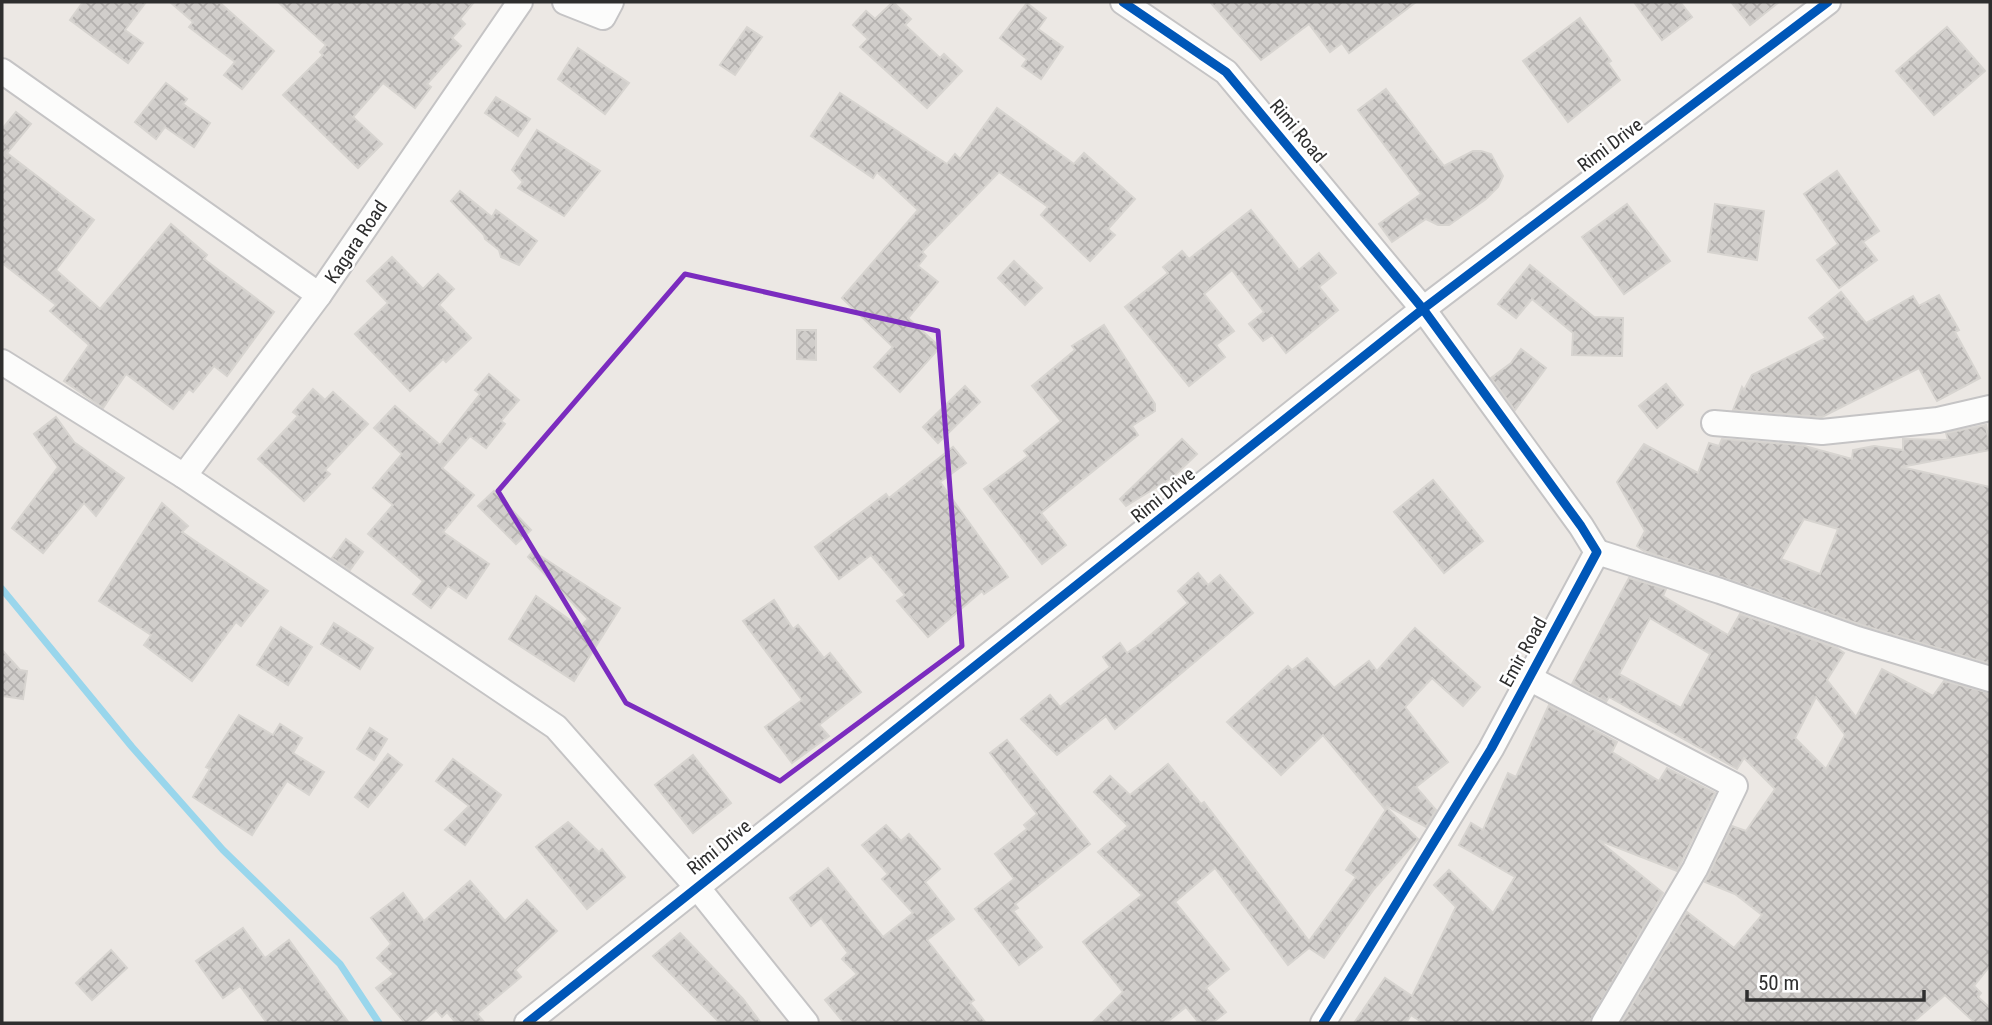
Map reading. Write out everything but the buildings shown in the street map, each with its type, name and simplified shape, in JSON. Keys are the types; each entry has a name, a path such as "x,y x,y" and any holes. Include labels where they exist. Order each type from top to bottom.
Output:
{"street":[{"name":"Kagara Road","path":"184,476 319,295 520,2"},
{"path":"565,2 603,17 611,2"},
{"name":"Rimi Road","path":"1123,2 1226,72 1423,309"},
{"name":"Rimi Drive","path":"527,1023 1423,309 1828,2"},
{"path":"2,71 319,295"},
{"path":"1423,309 1581,526 1597,552 1857,639 1990,679"},
{"path":"2,362 184,476 556,727 697,887 806,1023"},
{"path":"1714,423 1822,432 1938,420 1990,408"},
{"name":"Emir Road","path":"1322,1023 1491,749 1597,552"},
{"path":"1529,678 1735,786 1695,869 1604,1023"}],"highlighted area":[{"path":"685,274 938,331 962,646 780,781 626,703 498,491"}],"waterway":[{"path":"2,589 132,747 223,850 340,964 379,1023"}],"cycle path":[{"path":"1123,2 1226,72 1423,309 1581,526 1597,552 1491,749 1323,1023"},
{"path":"527,1023 1423,309 1828,2"}]}
